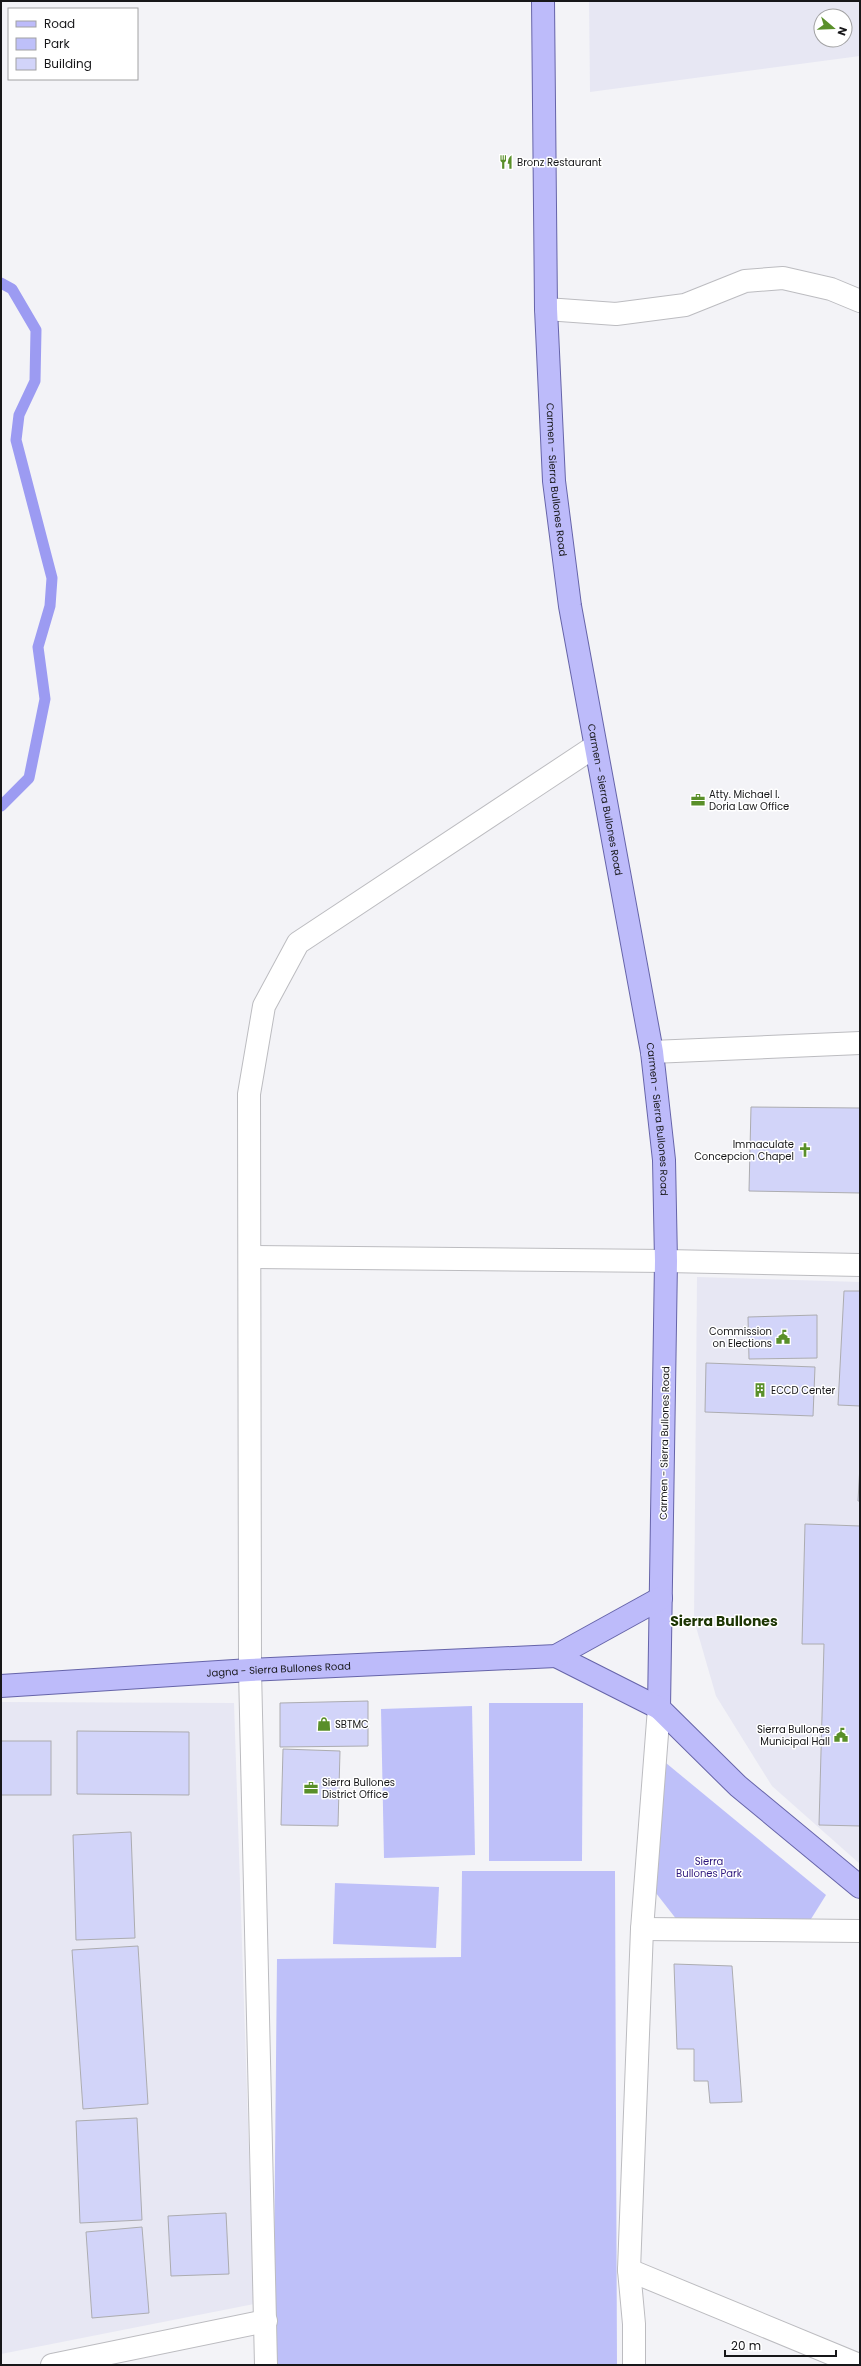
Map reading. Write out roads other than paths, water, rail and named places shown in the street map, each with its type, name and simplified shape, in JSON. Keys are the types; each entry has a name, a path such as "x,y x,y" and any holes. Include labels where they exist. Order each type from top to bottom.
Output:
{"main road":[{"name":"Carmen - Sierra Bullones Road","path":"543,1 546,309 554,481 570,606 594,747 652,1052 664,1160 666,1261 659,1708"},
{"path":"556,1656 661,1598"},
{"name":"Jagna - Sierra Bullones Road","path":"1,1686 250,1670 556,1656"},
{"path":"556,1656 659,1708 738,1786 860,1887"}],"street":[{"path":"546,309 624,314 685,305 745,281 783,278 831,289 860,301"},
{"path":"266,2365 250,1670 249,1094 264,1006 298,943 594,747"},
{"path":"652,1052 860,1043"},
{"path":"250,1257 666,1261 860,1265"},
{"path":"634,2365 634,2324 629,2270 642,1929 659,1708"},
{"path":"642,1929 860,1931"},
{"path":"629,2270 859,2365"},
{"path":"52,2365 266,2322"}],"waterway":[{"path":"1,283 12,289 36,330 35,381 19,415 16,440 52,578 50,606 38,647 45,699 29,778 1,806"}],"place":[{"name":"Bronz Restaurant","path":"506,162"},
{"name":"Atty. Michael I. Doria Law Office","path":"698,800"},
{"name":"Immaculate Concepcion Chapel","path":"805,1150"},
{"name":"Commission on Elections","path":"783,1337"},
{"name":"ECCD Center","path":"760,1390"},
{"name":"SBTMC","path":"324,1724"},
{"name":"Sierra Bullones Municipal Hall","path":"841,1735"},
{"name":"Sierra Bullones District Office","path":"311,1788"}],"district":[{"name":"Sierra Bullones","path":"724,1621"}],"park label":[{"name":"Sierra Bullones Park","path":"709,1866"}]}
